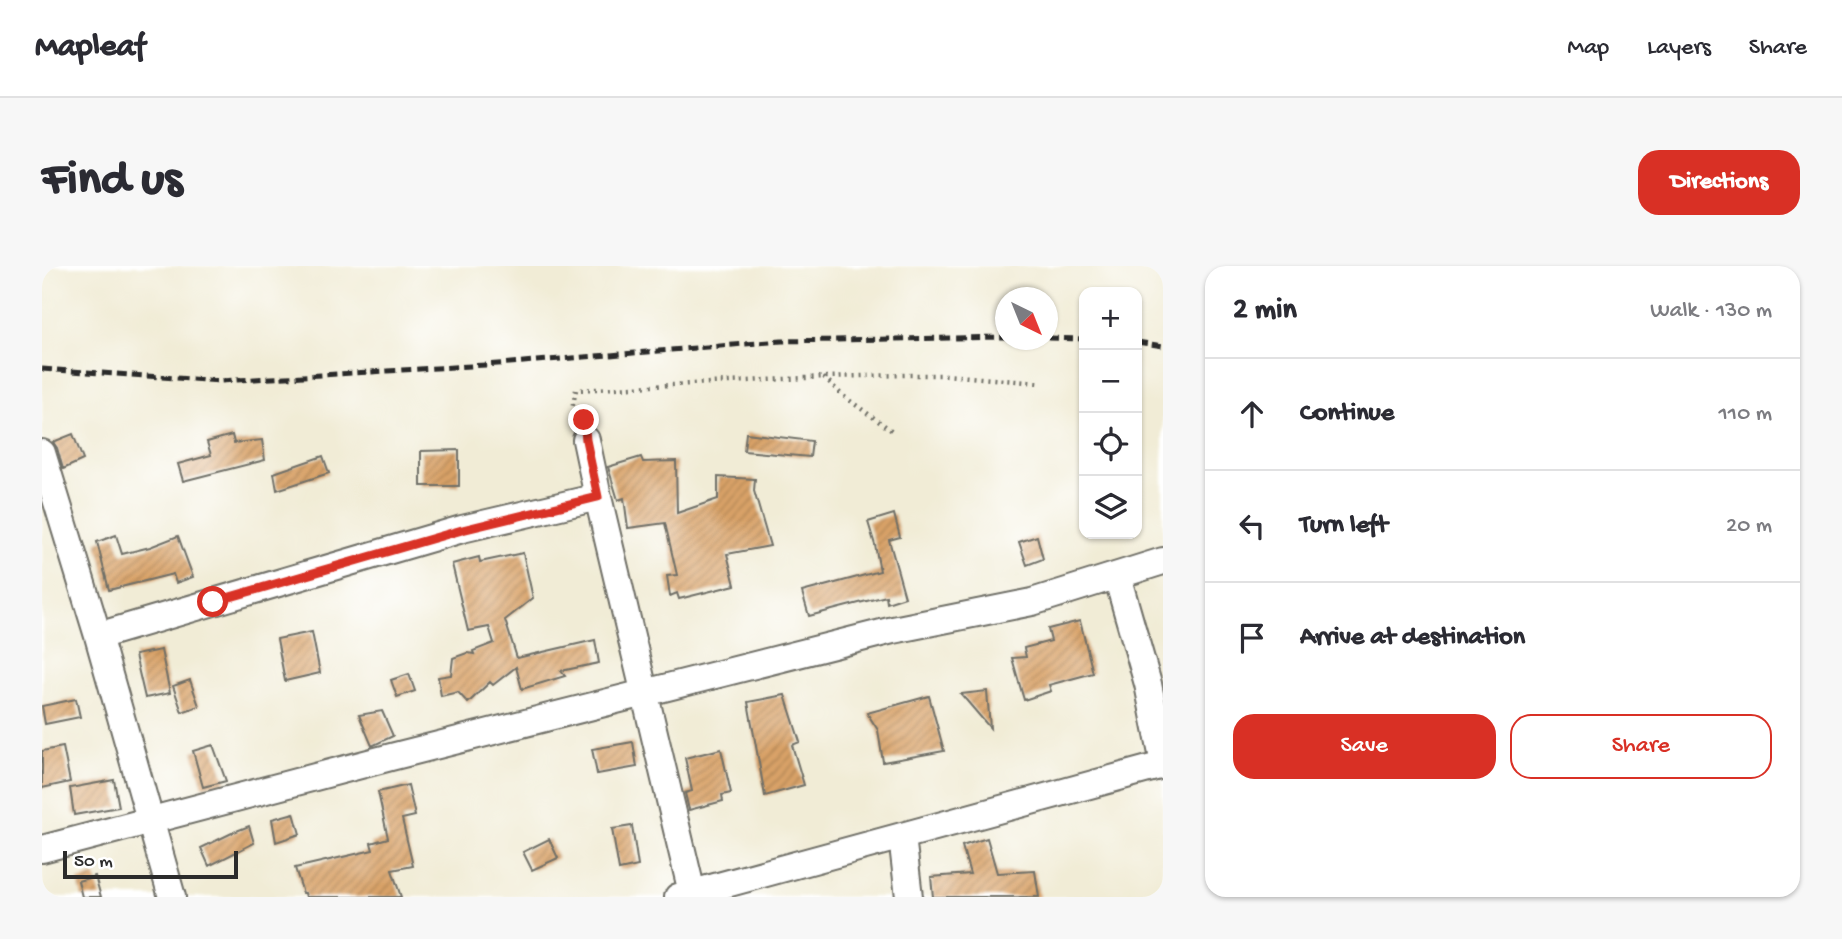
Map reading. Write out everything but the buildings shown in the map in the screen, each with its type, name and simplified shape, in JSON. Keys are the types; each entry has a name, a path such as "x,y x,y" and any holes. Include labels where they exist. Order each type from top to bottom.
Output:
{"street":[{"path":"586,440 645,691 688,896 1163,765"},
{"path":"42,453 98,636 172,897"},
{"path":"98,636 462,530 598,497"},
{"path":"42,849 893,629 1032,602 1163,561"},
{"path":"1117,576 1148,684 1163,759"},
{"path":"902,836 909,897"}],"path":[{"path":"586,440 584,420 572,409 576,390 824,377 946,375 1039,383"},
{"path":"824,377 842,395 895,433"}],"railway":[{"path":"42,369 221,381 486,365 782,341 995,337"},
{"path":"1058,338 1079,339"},
{"path":"1142,343 1163,346"}],"route":[{"path":"213,602 462,530 598,497 584,420"}]}
